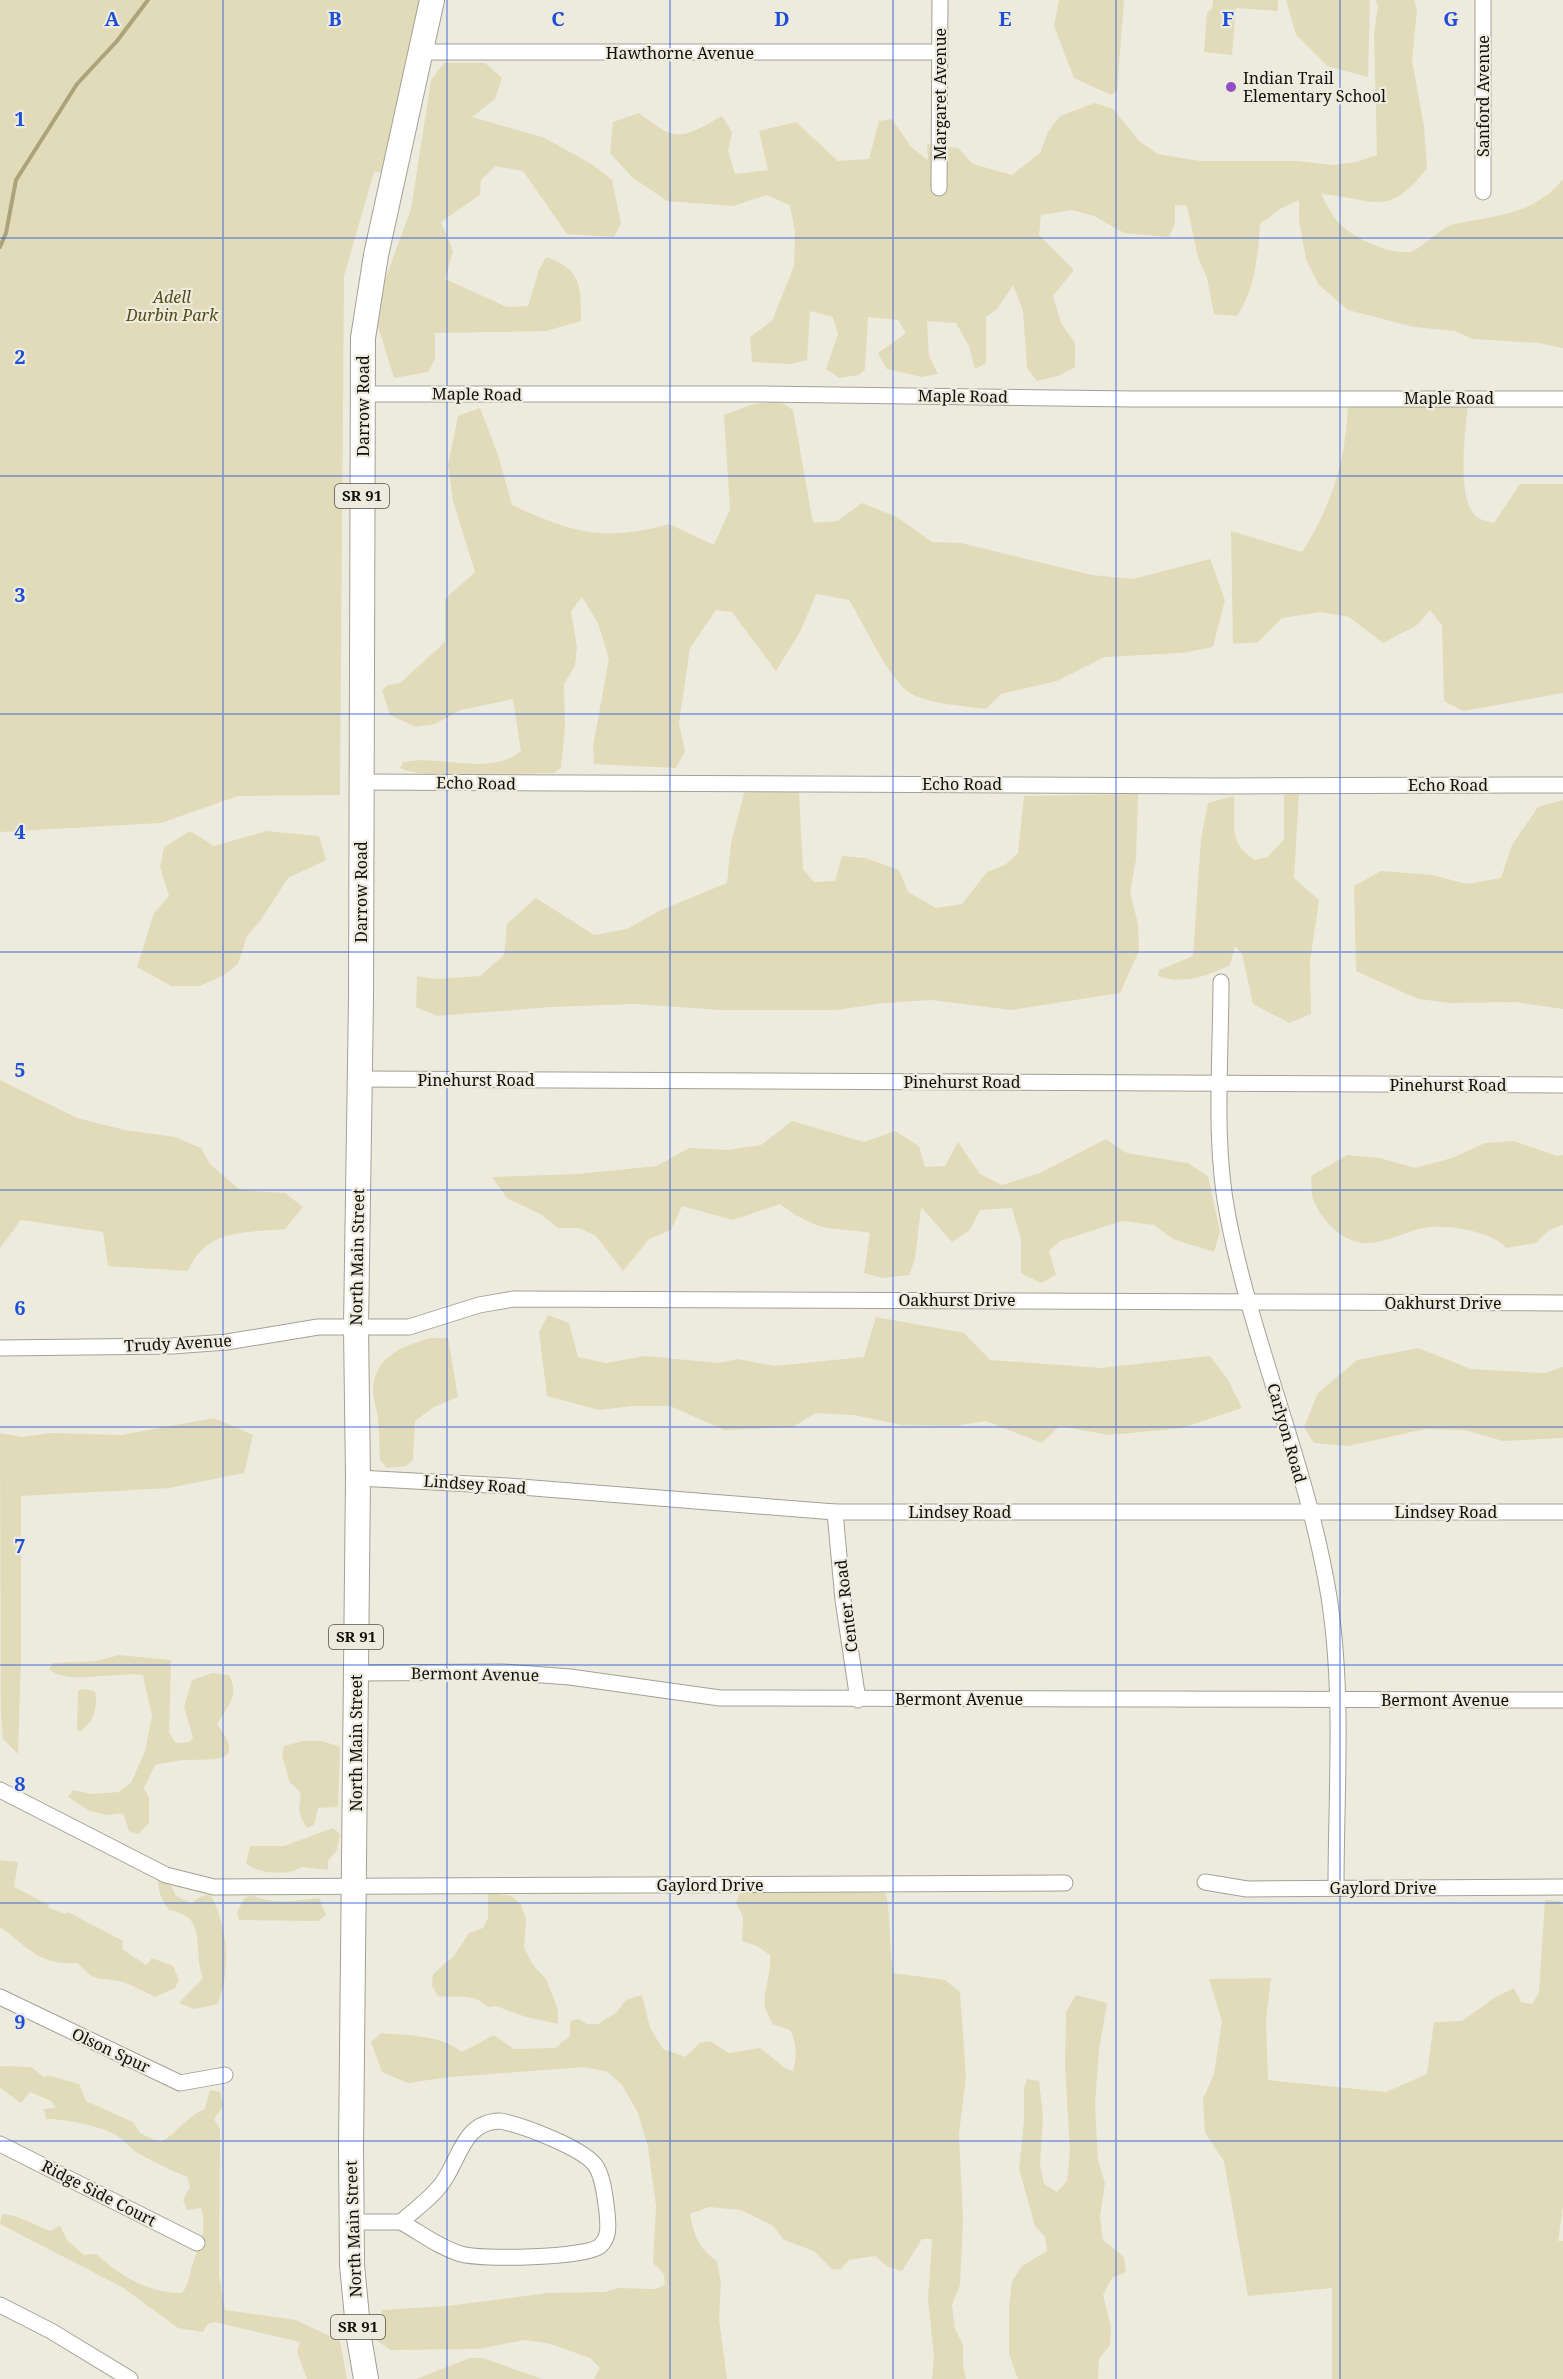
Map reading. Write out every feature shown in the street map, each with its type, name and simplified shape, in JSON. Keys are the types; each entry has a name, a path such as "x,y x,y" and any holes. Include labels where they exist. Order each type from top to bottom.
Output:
{"main road":[{"name":"Darrow Road","path":"361,999 363,338 369,288 432,0"},
{"name":"North Main Street","path":"361,999 357,1128 358,1478 352,2222 354,2286 366,2379"}],"street":[{"name":"Margaret Avenue","path":"939,188 940,0"},
{"name":"Sanford Avenue","path":"1483,0 1483,192"},
{"name":"Hawthorne Avenue","path":"422,52 939,52"},
{"name":"Maple Road","path":"363,394 1563,399"},
{"name":"Echo Road","path":"361,782 1214,786 1563,785"},
{"name":"Carlyon Road","path":"1221,982 1223,1184 1247,1301 1308,1511 1329,1599 1337,1701 1336,1887"},
{"name":"Pinehurst Road","path":"360,1079 1563,1085"},
{"name":"Oakhurst Drive","path":"356,1327 410,1327 479,1305 513,1299 1563,1304"},
{"name":"Trudy Avenue","path":"0,1348 199,1345 292,1330 356,1327"},
{"name":"Lindsey Road","path":"358,1478 508,1486 835,1512 1563,1512"},
{"name":"Center Road","path":"835,1512 843,1600 858,1700"},
{"name":"Bermont Avenue","path":"357,1673 503,1672 570,1677 720,1698 1563,1700"},
{"name":"Gaylord Drive","path":"0,1790 166,1875 214,1887 241,1889 1065,1884"},
{"name":"Gaylord Drive","path":"1204,1882 1247,1889 1563,1887"},
{"name":"Olson Spur","path":"0,1997 180,2083 225,2074"},
{"path":"352,2222 401,2222 433,2242 462,2255 488,2257 588,2253 598,2248 608,2231 600,2176 593,2162 577,2151 500,2121 483,2123 476,2128 463,2143 439,2188 401,2222"},
{"name":"Ridge Side Court","path":"0,2144 197,2243"},
{"path":"0,2305 51,2331 130,2379"}],"green space":[{"name":"Adell Durbin Park","path":"0,0 432,0 395,174 374,172 344,276 340,795 238,796 161,823 0,832"},
{"path":"1059,0 1124,0 1117,91 1111,95 1074,78 1054,26"},
{"path":"1213,0 1278,0 1278,11 1236,8 1232,55 1204,52 1207,13 1212,9"},
{"path":"1286,0 1370,0 1368,77 1327,66 1296,35"},
{"path":"1375,0 1414,0 1417,11 1412,60 1424,127 1427,168 1401,195 1390,200 1367,201 1321,194 1333,216 1344,228 1384,249 1405,252 1418,248 1450,225 1514,212 1527,207 1552,191 1563,179 1563,348 1539,343 1473,339 1455,331 1414,327 1348,310 1318,284 1306,259 1299,220 1299,200 1280,209 1260,224 1257,260 1252,283 1237,316 1214,314 1207,278 1198,257 1187,206 1175,205 1175,223 1169,237 1124,233 1094,216 1072,210 1041,215 1039,235 1074,270 1053,296 1061,323 1075,343 1075,367 1058,376 1037,381 1027,368 1023,311 1013,285 997,309 986,317 986,363 975,369 969,346 956,323 927,321 929,356 938,374 922,377 887,369 878,353 906,333 898,320 868,317 865,369 859,375 839,378 826,369 838,334 833,317 810,311 807,360 790,364 752,362 750,337 772,321 794,266 795,232 790,205 766,195 733,206 667,201 632,177 610,153 613,122 639,113 662,129 679,134 688,133 722,116 732,132 728,151 735,174 768,170 759,131 796,122 838,161 869,159 879,121 892,119 911,147 928,160 927,144 958,148 973,164 1012,175 1040,153 1048,132 1060,116 1095,103 1113,109 1139,141 1158,154 1200,161 1297,161 1332,165 1356,162 1377,155 1374,36 1378,5"},
{"path":"444,63 485,63 502,78 495,99 472,117 545,138 593,165 612,180 621,223 614,237 567,234 523,171 495,166 481,180 480,195 441,222 453,251 445,279 507,307 528,306 539,270 546,257 567,267 577,281 581,298 581,321 546,331 435,333 435,359 428,372 394,378 378,326 380,294 411,209 431,80"},
{"path":"778,400 793,410 813,523 837,521 862,503 897,517 932,542 961,543 1092,575 1133,579 1210,559 1225,600 1213,647 1182,653 1105,657 1057,681 1001,694 986,709 933,701 913,695 906,690 883,660 849,600 816,594 801,630 776,671 732,612 716,610 690,648 679,723 685,751 676,768 594,764 593,746 609,659 598,623 582,597 571,611 577,647 575,666 564,684 565,727 561,768 554,773 450,775 411,772 400,768 403,762 417,760 495,763 509,759 521,751 513,699 461,710 435,724 416,727 390,715 382,690 388,685 400,683 445,642 445,599 475,572 453,501 448,465 458,416 480,408 498,455 512,505 533,515 589,532 626,533 669,524 714,545 730,509 724,415 751,405"},
{"path":"1348,404 1468,404 1464,483 1472,511 1482,520 1494,523 1520,484 1563,484 1563,693 1463,711 1444,701 1442,625 1430,610 1417,625 1383,643 1349,617 1321,612 1282,618 1258,642 1233,644 1231,531 1302,552 1322,517 1336,481 1347,425"},
{"path":"745,790 799,791 803,869 814,882 835,881 842,856 865,858 899,870 908,892 936,908 962,904 987,872 1005,865 1018,853 1024,796 1138,794 1136,860 1130,892 1138,924 1139,951 1120,993 1011,1010 931,1000 884,1003 837,1010 721,1010 635,1004 551,1007 437,1016 416,1007 417,976 436,979 480,976 504,955 507,924 536,898 594,935 627,929 661,910 727,883 731,843"},
{"path":"1299,793 1294,878 1319,900 1310,962 1311,1014 1289,1023 1253,1004 1242,954 1235,946 1230,965 1213,973 1176,980 1158,976 1159,970 1193,956 1201,838 1208,803 1234,796 1234,824 1237,839 1246,853 1255,860 1268,857 1284,839 1284,795"},
{"path":"1563,800 1563,1009 1515,1002 1451,1003 1418,999 1356,971 1354,886 1381,871 1432,875 1467,884 1501,878 1512,845 1538,807"},
{"path":"190,831 214,846 267,831 319,836 326,860 288,878 260,921 247,936 238,964 226,974 200,986 171,986 137,967 154,913 169,896 160,867 164,847"},
{"path":"0,1080 77,1118 125,1130 175,1137 201,1148 210,1164 240,1190 285,1193 303,1207 285,1229 228,1235 216,1240 205,1247 188,1271 108,1266 103,1232 21,1220 0,1248"},
{"path":"792,1121 864,1142 895,1131 919,1146 925,1167 945,1166 958,1142 980,1174 1002,1185 1040,1173 1106,1139 1127,1153 1188,1163 1208,1176 1220,1232 1214,1252 1173,1239 1154,1225 1122,1221 1060,1241 1049,1251 1056,1275 1041,1283 1021,1273 1021,1240 1012,1208 980,1210 970,1230 952,1242 921,1207 915,1259 909,1275 882,1278 864,1273 870,1233 821,1227 802,1219 780,1204 733,1220 682,1206 671,1230 649,1239 623,1271 596,1236 579,1228 558,1228 542,1215 507,1198 492,1177 578,1174 657,1166 689,1148 727,1150 761,1145"},
{"path":"1514,1141 1557,1156 1563,1155 1563,1225 1549,1230 1536,1243 1506,1248 1500,1242 1482,1234 1439,1227 1422,1228 1375,1242 1358,1242 1350,1240 1334,1229 1322,1215 1313,1199 1311,1176 1347,1155 1380,1158 1415,1168 1452,1158 1485,1143"},
{"path":"548,1315 569,1323 578,1357 606,1363 645,1356 718,1363 738,1359 774,1366 864,1357 876,1317 964,1333 990,1360 1101,1368 1210,1356 1228,1380 1242,1408 1182,1428 1109,1435 1059,1426 1042,1443 985,1421 956,1426 901,1425 854,1415 816,1413 793,1427 724,1430 670,1406 633,1406 599,1410 547,1396 539,1332"},
{"path":"430,1338 448,1338 458,1397 434,1407 415,1421 413,1460 406,1466 387,1468 380,1460 379,1425 373,1393 375,1379 384,1361 400,1349"},
{"path":"1418,1348 1471,1369 1544,1373 1563,1367 1563,1438 1503,1441 1465,1430 1425,1429 1348,1446 1314,1443 1304,1427 1318,1393 1357,1360"},
{"path":"214,1418 253,1435 244,1473 169,1488 21,1496 21,1657 18,1754 3,1739 1,1716 0,1433 23,1437 49,1433 121,1435"},
{"path":"119,1655 171,1660 169,1733 176,1743 190,1742 193,1737 184,1707 192,1680 212,1673 229,1675 233,1689 229,1706 217,1724 226,1737 228,1753 216,1759 184,1760 155,1765 144,1788 149,1798 149,1823 138,1834 129,1831 123,1813 107,1815 90,1811 68,1797 73,1790 92,1794 119,1792 131,1783 145,1751 152,1716 143,1675 67,1677 49,1669 53,1663 97,1661"},
{"path":"82,1689 95,1691 96,1702 92,1719 80,1731 77,1729 78,1691"},
{"path":"303,1741 322,1741 340,1747 338,1807 318,1808 314,1825 307,1828 300,1814 299,1791 290,1783 282,1755 284,1746"},
{"path":"333,1828 340,1834 337,1850 328,1861 328,1870 302,1867 290,1872 274,1873 258,1870 246,1863 250,1846 284,1846"},
{"path":"0,1860 18,1862 14,1887 49,1905 48,1908 66,1914 68,1912 123,1941 122,1949 146,1965 152,1958 173,1966 179,1980 175,1988 155,1997 124,1982 93,1976 78,1963 53,1961 35,1954 0,1927"},
{"path":"158,1879 171,1885 176,1896 191,1903 210,1894 216,1906 226,1948 225,1977 218,2004 194,2009 179,2003 203,1978 197,1935 190,1919 169,1910 164,1903"},
{"path":"755,1889 886,1893 893,1973 945,1980 960,1992 966,2077 959,2134 963,2219 960,2285 952,2305 955,2329 963,2345 966,2379 932,2379 934,2357 928,2299 932,2239 922,2239 902,2271 888,2267 875,2256 849,2260 841,2269 833,2270 814,2251 784,2240 773,2226 741,2210 709,2207 690,2214 698,2241 717,2261 721,2283 719,2319 727,2379 594,2379 600,2368 590,2358 551,2344 525,2340 478,2349 390,2350 375,2339 382,2310 447,2306 548,2293 605,2292 617,2288 656,2289 665,2285 664,2274 653,2263 656,2206 648,2147 638,2113 622,2085 608,2072 584,2067 450,2077 408,2083 382,2072 371,2042 381,2033 413,2036 444,2042 462,2052 494,2035 514,2049 555,2048 570,2036 570,2021 578,2019 587,2024 598,2024 616,2013 626,2000 642,1995 650,2028 663,2049 685,2057 700,2043 710,2041 729,2053 760,2048 785,2068 793,2071 796,2050 790,2030 772,2024 764,2002 770,1955 757,1946 742,1941 743,1917 736,1903 739,1894"},
{"path":"488,1893 512,1896 521,1905 526,1919 524,1948 533,1965 546,1979 558,2010 558,2024 526,2017 496,2006 488,2007 471,1997 438,1996 432,1986 433,1974 454,1956 469,1933 483,1928 488,1918"},
{"path":"254,1896 270,1901 319,1898 326,1915 318,1921 239,1920 237,1912 245,1897"},
{"path":"1545,1900 1560,1901 1563,1905 1563,2206 1558,2241 1563,2241 1563,2379 1332,2379 1332,2288 1248,2296 1224,2161 1205,2133 1203,2099 1214,2074 1222,2021 1209,1979 1271,1978 1266,2019 1268,2080 1386,2092 1427,2074 1434,2022 1462,2021 1494,1998 1514,1988 1521,2002 1532,2004 1539,1993"},
{"path":"1076,1995 1107,2003 1099,2050 1095,2104 1098,2160 1105,2183 1100,2216 1103,2240 1124,2257 1126,2272 1112,2278 1103,2295 1111,2327 1110,2345 1099,2359 1098,2379 1018,2379 1009,2354 1009,2306 1012,2281 1022,2266 1047,2251 1045,2237 1035,2226 1019,2169 1024,2120 1024,2088 1027,2079 1039,2081 1043,2115 1040,2165 1044,2184 1057,2192 1067,2181 1070,2151 1065,2067 1066,2012"},
{"path":"0,2066 31,2067 45,2078 47,2075 79,2084 86,2101 133,2122 140,2133 159,2142 205,2109 210,2090 220,2092 223,2106 214,2119 220,2129 219,2275 225,2310 296,2320 340,2341 347,2379 307,2379 297,2352 300,2342 215,2322 208,2324 203,2332 178,2328 122,2287 0,2224 2,2214 15,2216 50,2231 60,2226 67,2240 84,2255 97,2254 114,2269 147,2287 182,2293 188,2282 204,2223 201,2208 187,2210 183,2200 190,2187 187,2177 142,2156 112,2133 94,2126 46,2119 44,2109 56,2108 51,2101 30,2092 21,2103 0,2088"},
{"path":"470,2358 483,2358 542,2379 416,2379"}],"waterway":[{"path":"0,247 6,233 16,180 77,84 117,41 148,0"}],"place":[{"name":"Indian Trail Elementary School","path":"1231,87"}]}
